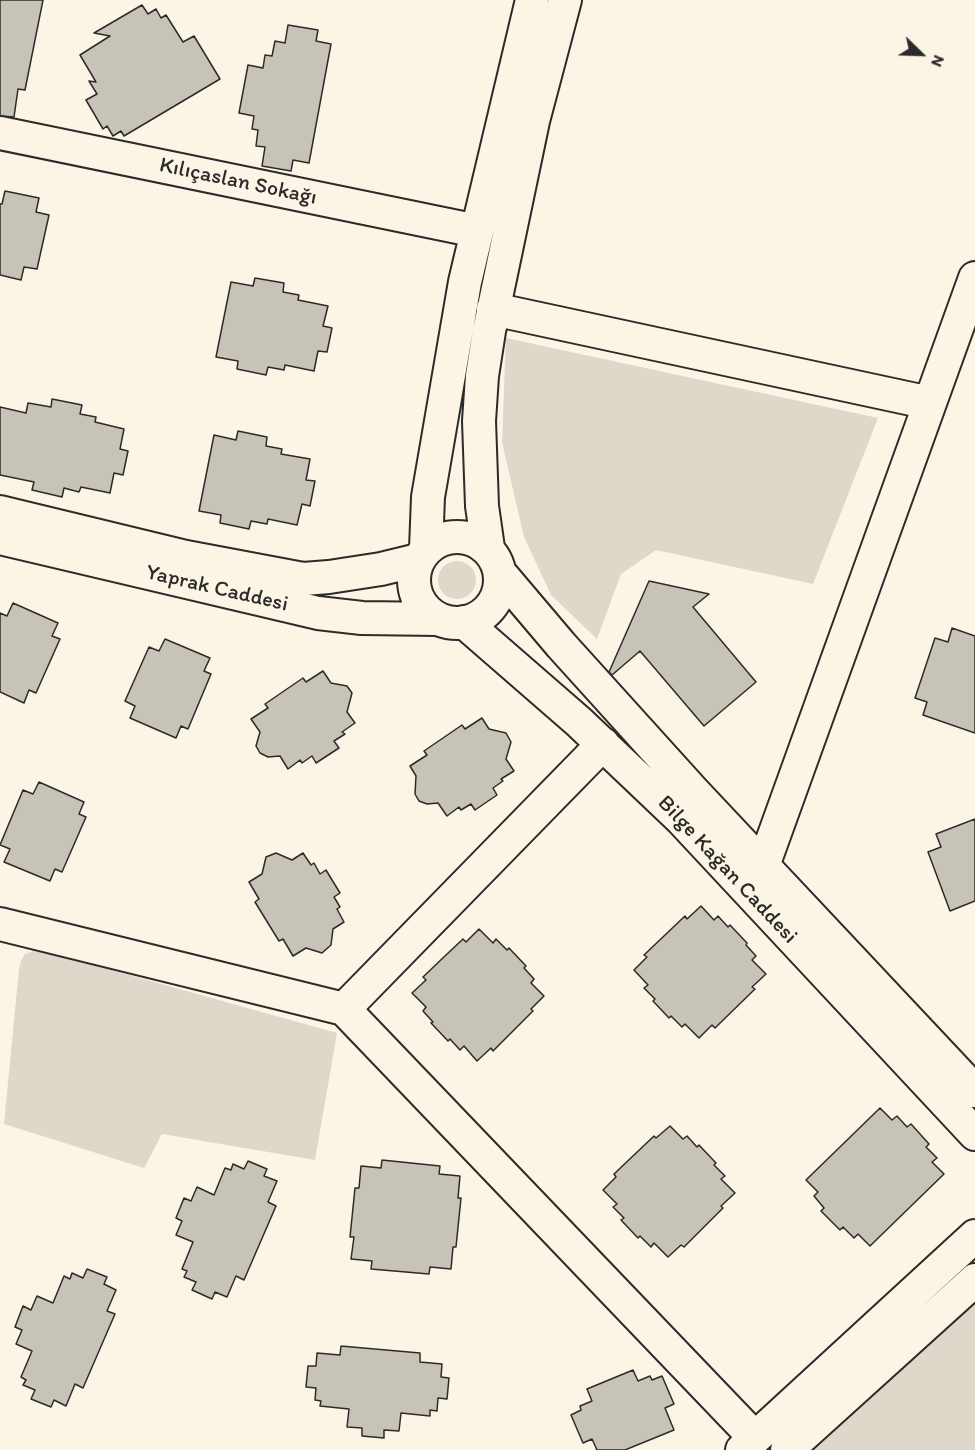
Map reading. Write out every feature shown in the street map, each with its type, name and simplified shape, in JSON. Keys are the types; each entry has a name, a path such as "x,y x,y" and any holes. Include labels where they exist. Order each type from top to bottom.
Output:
{"street":[{"path":"532,0 465,282 428,497 422,554 414,573 414,587 418,600 427,611 451,621 477,618 488,610 496,599 500,586 482,506 479,422 482,376 493,309 533,121 566,0"},
{"name":"Kılıçaslan Sokağı","path":"0,133 477,231"},
{"path":"763,866 975,279"},
{"path":"493,309 930,403"},
{"name":"Yaprak Caddesi","path":"0,512 186,557 303,579 381,569 422,554"},
{"path":"422,554 444,539 464,536 477,540 494,560"},
{"name":"Yaprak Caddesi","path":"0,538 318,613 362,618 451,621"},
{"name":"Bilge Kağan Caddesi","path":"494,560 561,645 763,866 975,1091"},
{"name":"Bilge Kağan Caddesi","path":"451,621 603,744 682,820 975,1134"},
{"path":"344,1009 603,744"},
{"path":"1,931 344,1009 749,1444 975,1236"},
{"path":"787,1450 975,1280"}],"shaded area":[{"path":"506,338 878,418 813,584 656,550 621,574 597,639 551,595 524,537 502,442"},
{"path":"457,561 471,566 476,580 471,594 457,599 443,594 438,580 443,566"},
{"path":"33,951 61,956 337,1033 315,1160 162,1134 144,1168 4,1124 19,969 25,954"},
{"path":"975,1290 975,1450 801,1450"}],"building":[{"path":"0,0 43,0 25,90 18,89 14,117 0,116"},
{"path":"142,5 148,14 156,9 161,18 166,15 183,42 194,36 220,79 124,136 121,131 113,136 107,126 103,129 86,100 97,94 89,81 96,82 80,55 110,36 94,33"},
{"path":"288,25 318,30 316,41 331,44 309,163 293,160 291,171 262,166 265,147 256,146 258,130 252,129 254,116 239,113 248,65 263,68 265,55 272,56 275,41 285,43"},
{"path":"5,191 39,198 36,212 49,215 37,269 24,267 21,280 0,275 0,204 2,204"},
{"path":"255,278 284,283 283,292 299,295 298,300 328,306 323,326 332,328 327,352 318,351 314,371 285,365 284,370 268,367 266,375 237,369 238,361 216,357 231,282 253,286"},
{"path":"52,399 82,405 80,414 96,417 95,422 124,429 120,449 128,451 123,475 114,473 110,493 81,487 79,492 64,488 62,497 32,490 34,482 0,475 0,407 26,413 28,403 51,407"},
{"path":"238,431 267,437 266,446 282,449 281,454 310,459 306,480 315,481 310,506 302,504 297,525 268,519 267,524 251,521 249,529 220,523 221,515 199,511 214,435 236,440"},
{"path":"649,581 709,594 693,607 756,682 704,726 640,651 612,675 609,672"},
{"path":"13,603 58,623 52,636 60,639 36,693 29,690 24,703 0,692 0,613 7,616"},
{"path":"952,628 975,636 975,733 923,715 927,702 915,698 935,638 948,642"},
{"path":"165,639 210,658 204,671 211,674 188,729 181,726 176,738 130,718 135,706 125,701 149,647 159,651"},
{"path":"323,671 331,683 347,686 352,693 347,712 355,723 342,732 345,734 334,741 339,748 316,763 312,756 302,763 300,760 288,769 280,756 268,757 260,753 256,746 260,732 251,719 268,708 265,704 303,678 306,682"},
{"path":"482,718 489,729 506,733 511,742 506,759 514,771 501,779 503,781 493,788 497,795 475,810 471,804 461,810 459,807 447,816 438,803 427,804 419,801 415,794 416,776 410,766 427,755 424,751 462,725 465,729"},
{"path":"39,782 84,802 79,814 86,817 62,872 55,869 50,881 4,862 10,849 0,845 23,790 33,794"},
{"path":"975,819 975,901 950,911 928,852 941,847 936,834"},
{"path":"276,853 292,860 303,853 311,865 314,863 320,874 326,870 340,893 334,897 340,907 337,909 344,922 333,929 331,945 322,953 306,948 293,956 283,939 279,941 255,902 259,899 249,882 262,874 266,857"},
{"path":"701,906 714,920 718,916 728,927 730,925 747,943 746,945 756,956 752,960 766,974 752,987 755,989 715,1028 712,1025 699,1038 685,1024 682,1027 671,1016 669,1018 653,1001 655,999 644,988 648,985 634,970 647,957 644,955 685,916 687,919"},
{"path":"479,929 493,943 496,939 507,950 509,948 526,966 524,968 534,979 531,983 544,996 531,1009 533,1011 493,1051 491,1048 477,1061 464,1046 460,1050 450,1039 448,1041 423,1011 426,1007 412,993 426,980 423,977 446,955 463,939 466,942"},
{"path":"880,1108 892,1120 897,1116 907,1127 911,1124 929,1144 926,1147 937,1158 932,1162 944,1174 870,1246 858,1234 854,1238 843,1227 840,1230 821,1211 824,1208 814,1196 818,1192 806,1180"},
{"path":"670,1126 683,1139 687,1136 697,1147 699,1145 725,1176 721,1179 735,1193 684,1247 681,1245 668,1257 654,1243 651,1247 640,1236 638,1238 621,1220 624,1218 613,1207 617,1204 603,1190 616,1177 614,1174 654,1136 656,1138"},
{"path":"382,1160 440,1166 439,1174 460,1176 458,1198 461,1198 456,1247 453,1247 451,1269 430,1267 429,1274 371,1269 372,1261 351,1259 354,1237 350,1237 355,1188 359,1188 361,1166 381,1168"},
{"path":"248,1161 267,1169 264,1176 277,1181 268,1202 276,1206 244,1280 236,1276 227,1297 215,1292 212,1299 192,1290 196,1282 184,1277 187,1271 182,1269 193,1242 176,1235 182,1221 176,1218 184,1198 191,1201 197,1187 214,1195 225,1168 231,1170 233,1164 244,1169"},
{"path":"87,1269 107,1277 104,1284 116,1290 107,1311 115,1314 83,1388 75,1384 66,1406 54,1400 51,1407 31,1399 35,1390 23,1385 26,1380 21,1377 32,1351 16,1344 22,1330 15,1327 23,1306 31,1310 37,1296 53,1303 64,1276 70,1279 72,1273 83,1278"},
{"path":"341,1346 420,1353 420,1362 442,1364 441,1377 449,1378 447,1399 438,1398 437,1411 430,1410 430,1416 401,1413 399,1431 384,1430 384,1438 362,1436 362,1428 347,1427 349,1409 320,1406 321,1401 315,1400 316,1388 306,1387 308,1366 316,1366 317,1353 340,1355"},
{"path":"633,1370 638,1381 650,1376 652,1380 662,1376 674,1404 665,1408 674,1430 625,1450 597,1450 592,1439 583,1443 571,1415 581,1410 580,1406 592,1401 587,1389"}]}
